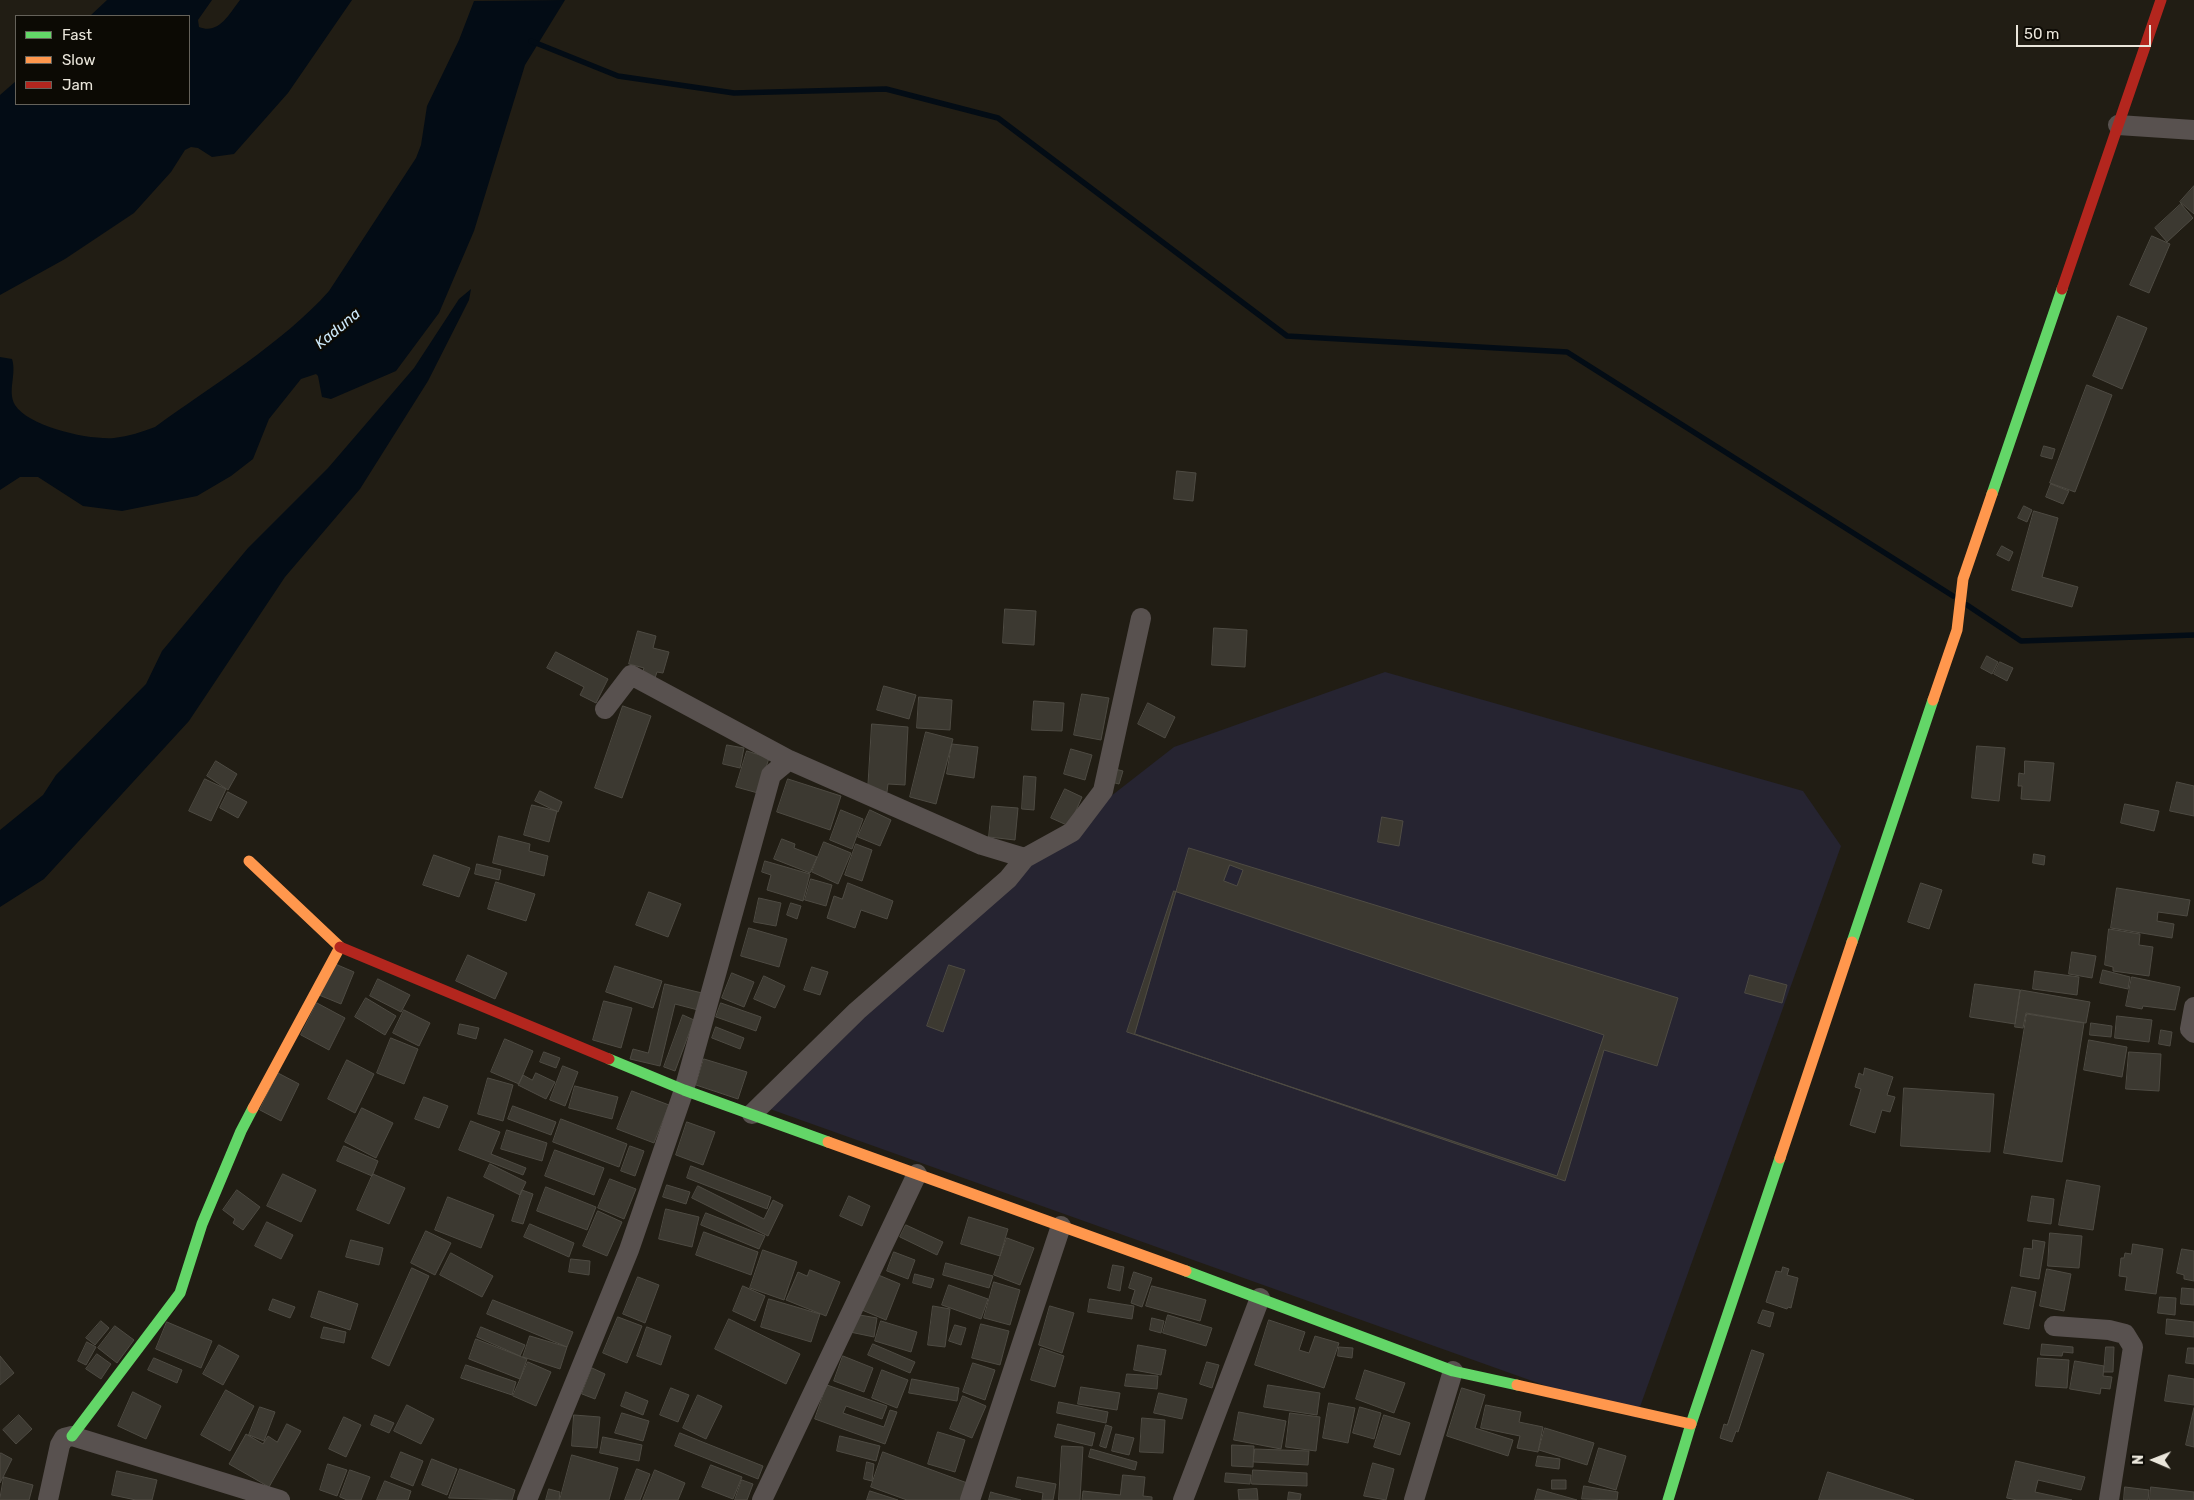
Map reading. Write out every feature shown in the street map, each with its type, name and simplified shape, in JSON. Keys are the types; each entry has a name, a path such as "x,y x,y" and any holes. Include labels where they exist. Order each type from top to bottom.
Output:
{"street":[{"path":"1668,1500 1691,1424 1957,630 1963,579 2160,0"},
{"path":"2118,125 2194,130"},
{"path":"752,1114 857,1011 1008,879 1025,858 1072,832 1104,791 1141,618"},
{"path":"605,709 630,674 789,760 982,845 1025,858"},
{"path":"527,1500 629,1250 684,1090 771,775 789,760"},
{"path":"249,860 340,947 684,1090 1260,1298 1453,1371 1691,1424"},
{"path":"72,1436 180,1293 202,1224 241,1131 340,947"},
{"path":"2194,1007 2190,1029 2194,1033"},
{"path":"762,1500 917,1174"},
{"path":"970,1500 1061,1226"},
{"path":"1183,1500 1260,1298"},
{"path":"2054,1326 2109,1330 2125,1334 2133,1347 2109,1500"},
{"path":"1414,1500 1453,1371"},
{"path":"48,1500 60,1445 64,1438 72,1436 280,1500"}],"shaded area":[{"path":"1385,672 1803,791 1841,846 1636,1418 756,1104 1070,828 1174,747"}],"water":[{"path":"107,0 212,0 198,20 199,27 206,29 218,26 223,22 240,0 352,0 288,93 234,154 212,157 198,148 191,147 185,150 171,172 134,213 65,259 0,295 0,95 15,82 15,105 190,105 190,15 91,15"},
{"name":"Kaduna","path":"565,0 525,65 474,231 439,313 396,371 331,399 322,397 316,374 301,379 269,419 253,459 231,476 197,496 122,511 83,506 38,477 20,477 0,490 0,357 12,359 12,394 15,405 22,413 46,426 60,431 103,438 125,436 155,427 268,346 311,310 329,291 416,158 421,145 427,106 459,40 474,1"},
{"path":"471,289 469,300 428,381 360,489 285,577 189,721 44,879 0,907 0,830 43,795 56,775 146,684 162,651 248,548 328,468 414,368 459,299"}],"building":[{"path":"2194,186 2194,214 2180,202"},
{"path":"2181,204 2193,218 2167,242 2155,228"},
{"path":"2152,236 2170,244 2149,293 2130,285"},
{"path":"2118,316 2147,328 2122,389 2093,376"},
{"path":"2087,385 2112,395 2075,492 2050,483"},
{"path":"2044,446 2055,449 2052,459 2041,456"},
{"path":"1177,471 1196,473 1193,501 1174,499"},
{"path":"2051,484 2069,491 2063,504 2046,497"},
{"path":"2024,506 2032,510 2027,522 2018,518"},
{"path":"2034,511 2058,518 2042,577 2078,587 2072,607 2012,590"},
{"path":"2002,546 2013,552 2009,561 1997,555"},
{"path":"1005,609 1036,611 1034,645 1003,643"},
{"path":"1214,628 1247,630 1245,667 1212,665"},
{"path":"638,631 656,636 653,648 669,652 663,673 657,672 655,678 642,674 644,668 629,664"},
{"path":"556,652 608,679 596,703 580,695 584,687 547,668"},
{"path":"1987,656 1998,662 1992,674 1981,668"},
{"path":"2000,662 2013,668 2007,681 1994,674"},
{"path":"884,686 916,695 909,719 877,710"},
{"path":"1082,694 1109,698 1101,740 1074,735"},
{"path":"919,697 952,700 950,730 917,728"},
{"path":"1034,701 1064,703 1062,731 1032,730"},
{"path":"1148,703 1175,717 1165,738 1138,724"},
{"path":"623,706 651,716 622,798 595,788"},
{"path":"872,724 908,727 905,785 888,784 887,792 868,791"},
{"path":"926,732 953,739 936,804 910,797"},
{"path":"952,744 978,747 974,778 947,774"},
{"path":"727,745 744,748 740,768 723,764"},
{"path":"1977,746 2005,748 1999,801 1972,798"},
{"path":"1071,749 1092,755 1085,780 1064,774"},
{"path":"747,751 769,758 758,793 736,787"},
{"path":"216,761 237,774 228,790 207,776"},
{"path":"2025,761 2054,763 2050,801 2021,799 2022,786 2018,786 2019,773 2024,774"},
{"path":"1115,769 1123,771 1119,784 1111,782"},
{"path":"1024,776 1036,777 1034,810 1022,809"},
{"path":"205,779 226,789 211,821 189,811"},
{"path":"788,779 841,796 830,830 777,812"},
{"path":"2177,782 2194,786 2194,816 2170,811"},
{"path":"1065,789 1082,797 1069,826 1051,818"},
{"path":"540,791 562,802 558,812 535,801"},
{"path":"228,792 247,802 238,818 220,808"},
{"path":"2125,804 2159,811 2154,831 2121,823"},
{"path":"532,805 557,811 549,842 524,835"},
{"path":"992,806 1018,808 1015,840 989,837"},
{"path":"841,810 863,819 852,849 830,840"},
{"path":"870,810 891,820 880,846 858,837"},
{"path":"1382,817 1403,821 1399,846 1378,842"},
{"path":"499,836 530,844 529,851 548,856 544,876 493,863"},
{"path":"782,839 795,844 794,848 817,857 810,873 774,859"},
{"path":"824,842 851,853 838,884 812,872"},
{"path":"856,844 872,850 862,881 845,875"},
{"path":"1189,848 1678,998 1657,1066 1604,1050 1565,1181 1135,1034"},
{"path":"2034,854 2045,856 2044,865 2033,863"},
{"path":"434,855 470,868 459,897 423,885"},
{"path":"765,861 810,874 803,901 767,890 771,875 762,872"},
{"path":"477,864 501,870 499,880 475,874"},
{"path":"1230,865 1243,870 1237,886 1224,881"},
{"path":"811,879 832,885 826,906 805,900"},
{"path":"496,882 535,894 526,921 488,909"},
{"path":"848,883 893,901 887,919 861,910 855,928 827,918 834,896 842,899"},
{"path":"1921,883 1942,890 1929,929 1908,922"},
{"path":"2117,888 2190,900 2187,916 2158,912 2157,921 2174,924 2172,938 2111,928"},
{"path":"1174,891 1604,1035 1557,1176 1127,1032"},
{"path":"649,892 681,904 668,937 636,925"},
{"path":"759,898 781,903 776,926 754,922"},
{"path":"791,903 801,906 797,919 787,915"},
{"path":"749,928 787,939 779,967 741,956"},
{"path":"2109,929 2140,934 2139,945 2153,947 2149,976 2113,971 2113,967 2105,965"},
{"path":"2072,952 2096,956 2092,978 2069,974"},
{"path":"468,955 507,973 495,999 456,981"},
{"path":"333,963 354,972 341,1004 319,995"},
{"path":"949,965 965,970 943,1032 927,1026"},
{"path":"615,966 662,981 653,1008 606,992"},
{"path":"812,967 828,972 820,995 804,990"},
{"path":"2103,970 2130,977 2128,989 2100,983"},
{"path":"2035,971 2079,977 2077,995 2033,989"},
{"path":"732,973 754,982 744,1007 722,998"},
{"path":"1750,975 1787,985 1782,1003 1745,993"},
{"path":"764,976 785,986 775,1008 754,999"},
{"path":"2132,977 2180,987 2175,1010 2143,1006 2142,1009 2126,1006"},
{"path":"378,979 410,995 401,1012 370,996"},
{"path":"665,984 702,993 698,1010 675,1004 660,1066 630,1059 633,1049 648,1053"},
{"path":"1975,984 2020,990 2015,1024 1970,1017"},
{"path":"2021,990 2090,1002 2086,1023 2026,1013 2023,1028 2015,1027"},
{"path":"366,998 396,1016 385,1035 355,1017"},
{"path":"604,1001 632,1008 621,1048 593,1040"},
{"path":"317,1003 345,1018 329,1050 301,1035"},
{"path":"721,1003 761,1017 756,1031 716,1017"},
{"path":"404,1010 430,1023 419,1046 393,1033"},
{"path":"2027,1014 2084,1023 2062,1162 2004,1153"},
{"path":"683,1015 694,1020 675,1071 664,1067"},
{"path":"2117,1016 2152,1020 2149,1042 2115,1038"},
{"path":"2091,1023 2112,1026 2111,1037 2090,1035"},
{"path":"460,1024 479,1028 476,1039 458,1034"},
{"path":"716,1027 744,1038 740,1049 712,1038"},
{"path":"2161,1030 2172,1032 2170,1046 2159,1044"},
{"path":"391,1038 418,1049 404,1084 377,1073"},
{"path":"505,1039 533,1051 519,1084 491,1072"},
{"path":"2089,1040 2127,1047 2122,1077 2084,1070"},
{"path":"544,1052 560,1058 556,1068 540,1062"},
{"path":"2129,1052 2161,1054 2159,1091 2126,1089"},
{"path":"704,1059 747,1072 738,1099 696,1085"},
{"path":"347,1060 374,1074 355,1113 328,1099"},
{"path":"563,1066 578,1072 565,1106 550,1100"},
{"path":"1865,1068 1893,1077 1887,1095 1895,1097 1890,1112 1882,1110 1875,1133 1850,1125 1861,1089 1855,1087 1859,1073 1863,1075"},
{"path":"278,1073 299,1084 281,1121 260,1110"},
{"path":"536,1073 555,1082 546,1099 518,1085 523,1075 532,1080"},
{"path":"488,1078 513,1085 503,1121 478,1114"},
{"path":"575,1086 618,1097 612,1119 569,1108"},
{"path":"1904,1088 1994,1094 1990,1152 1901,1146"},
{"path":"632,1091 669,1105 654,1143 617,1129"},
{"path":"424,1097 448,1106 439,1128 415,1119"},
{"path":"513,1106 556,1122 551,1135 508,1119"},
{"path":"362,1108 393,1123 376,1158 345,1142"},
{"path":"561,1119 627,1144 619,1167 553,1142"},
{"path":"471,1121 500,1132 491,1154 526,1168 523,1175 459,1150"},
{"path":"687,1122 715,1132 703,1165 676,1155"},
{"path":"507,1130 547,1143 542,1161 501,1149"},
{"path":"344,1146 378,1161 372,1176 337,1161"},
{"path":"630,1146 644,1151 635,1176 621,1171"},
{"path":"555,1150 604,1168 594,1195 545,1176"},
{"path":"490,1164 526,1182 520,1195 484,1177"},
{"path":"691,1166 771,1197 767,1209 687,1178"},
{"path":"283,1174 316,1190 301,1222 267,1206"},
{"path":"373,1174 405,1188 389,1224 357,1210"},
{"path":"610,1179 636,1189 624,1219 598,1208"},
{"path":"2067,1180 2100,1186 2093,1230 2059,1225"},
{"path":"667,1185 690,1192 686,1204 663,1197"},
{"path":"698,1186 764,1219 773,1200 783,1205 768,1236 692,1198"},
{"path":"546,1187 596,1207 587,1230 537,1211"},
{"path":"237,1190 260,1207 243,1230 233,1223 235,1219 223,1210"},
{"path":"522,1190 533,1194 523,1224 512,1221"},
{"path":"849,1196 870,1206 862,1226 840,1216"},
{"path":"2032,1196 2054,1199 2051,1224 2028,1221"},
{"path":"448,1197 494,1215 481,1248 435,1230"},
{"path":"666,1209 699,1217 692,1247 659,1239"},
{"path":"598,1211 622,1222 607,1256 583,1246"},
{"path":"706,1213 765,1236 759,1249 701,1225"},
{"path":"969,1217 1008,1229 1000,1256 961,1244"},
{"path":"267,1222 293,1235 281,1259 255,1246"},
{"path":"530,1224 574,1243 569,1257 524,1237"},
{"path":"906,1225 943,1242 937,1255 900,1237"},
{"path":"426,1231 451,1243 435,1275 411,1263"},
{"path":"704,1232 758,1252 751,1275 696,1255"},
{"path":"2050,1233 2082,1236 2079,1268 2048,1266"},
{"path":"1007,1238 1034,1248 1020,1285 994,1275"},
{"path":"351,1240 383,1248 379,1265 346,1257"},
{"path":"2033,1240 2045,1242 2039,1279 2020,1276 2024,1248 2032,1249"},
{"path":"2133,1244 2163,1249 2156,1294 2125,1290 2127,1277 2119,1276 2121,1258 2124,1258 2125,1253 2131,1254"},
{"path":"2182,1249 2194,1251 2194,1281 2184,1279 2184,1275 2177,1273"},
{"path":"763,1250 797,1262 784,1300 750,1288"},
{"path":"894,1252 915,1260 908,1279 887,1271"},
{"path":"451,1253 493,1276 482,1297 440,1275"},
{"path":"571,1259 590,1261 589,1275 569,1272"},
{"path":"946,1263 993,1276 989,1288 943,1275"},
{"path":"1113,1265 1124,1267 1120,1291 1108,1288"},
{"path":"1783,1267 1789,1269 1787,1275 1798,1278 1791,1308 1788,1307 1787,1309 1766,1302 1776,1271 1781,1272"},
{"path":"412,1268 429,1276 389,1366 372,1358"},
{"path":"2047,1269 2071,1274 2064,1311 2040,1306"},
{"path":"810,1270 840,1282 826,1316 786,1300 798,1272 807,1276"},
{"path":"1134,1272 1152,1278 1142,1307 1131,1303 1135,1290 1129,1288"},
{"path":"876,1274 900,1284 886,1320 862,1310"},
{"path":"915,1274 934,1279 931,1288 913,1283"},
{"path":"638,1277 659,1285 645,1323 623,1314"},
{"path":"994,1282 1020,1290 1010,1325 984,1318"},
{"path":"949,1285 988,1299 981,1319 942,1305"},
{"path":"743,1286 765,1296 755,1321 733,1311"},
{"path":"1152,1286 1206,1300 1200,1321 1146,1306"},
{"path":"2012,1287 2036,1292 2029,1329 2004,1324"},
{"path":"2182,1288 2194,1289 2194,1305 2181,1304"},
{"path":"319,1291 358,1304 350,1330 311,1317"},
{"path":"2160,1297 2176,1298 2175,1315 2158,1313"},
{"path":"273,1299 295,1307 290,1318 269,1310"},
{"path":"769,1299 820,1314 811,1342 761,1327"},
{"path":"1090,1299 1134,1306 1132,1319 1088,1312"},
{"path":"493,1300 573,1332 567,1347 487,1314"},
{"path":"933,1306 950,1309 945,1347 928,1345"},
{"path":"1050,1306 1074,1313 1062,1353 1039,1345"},
{"path":"1763,1310 1774,1313 1770,1327 1758,1323"},
{"path":"854,1314 877,1318 874,1337 850,1332"},
{"path":"1168,1315 1212,1328 1206,1346 1163,1333"},
{"path":"618,1317 642,1326 627,1363 603,1353"},
{"path":"1152,1318 1164,1321 1161,1333 1150,1330"},
{"path":"729,1319 800,1354 786,1384 715,1349"},
{"path":"2167,1319 2194,1322 2194,1337 2166,1334"},
{"path":"1269,1320 1305,1332 1299,1350 1309,1353 1315,1336 1339,1343 1324,1388 1255,1365"},
{"path":"101,1321 109,1328 95,1345 86,1338"},
{"path":"881,1321 917,1332 911,1352 875,1341"},
{"path":"167,1322 212,1341 201,1368 156,1349"},
{"path":"981,1324 1009,1331 1000,1365 972,1358"},
{"path":"955,1325 966,1328 961,1345 949,1341"},
{"path":"115,1326 134,1340 117,1363 98,1348"},
{"path":"324,1327 346,1332 344,1343 321,1338"},
{"path":"481,1327 525,1345 520,1356 477,1337"},
{"path":"647,1327 671,1336 661,1365 637,1356"},
{"path":"530,1336 567,1347 560,1369 523,1357"},
{"path":"476,1339 527,1359 520,1379 469,1359"},
{"path":"87,1342 96,1347 86,1365 78,1361"},
{"path":"873,1344 915,1362 910,1373 868,1355"},
{"path":"2042,1344 2073,1347 2073,1353 2063,1352 2062,1356 2041,1355"},
{"path":"219,1345 239,1356 223,1385 203,1374"},
{"path":"1138,1345 1166,1350 1161,1375 1134,1370"},
{"path":"1339,1347 1353,1348 1352,1358 1338,1356"},
{"path":"2106,1347 2114,1347 2113,1372 2104,1372"},
{"path":"1041,1348 1064,1356 1055,1387 1031,1380"},
{"path":"2188,1348 2194,1348 2194,1364 2186,1363"},
{"path":"1752,1350 1764,1354 1738,1432 1736,1431 1732,1442 1720,1438 1724,1424 1727,1425"},
{"path":"97,1354 111,1364 101,1379 86,1369"},
{"path":"0,1356 14,1373 0,1385"},
{"path":"843,1356 873,1368 864,1392 834,1381"},
{"path":"154,1358 182,1370 177,1383 148,1370"},
{"path":"2038,1358 2069,1360 2067,1388 2036,1386"},
{"path":"2075,1361 2104,1366 2103,1376 2112,1377 2110,1389 2101,1388 2100,1394 2070,1389"},
{"path":"528,1362 551,1372 536,1406 513,1396"},
{"path":"1207,1362 1219,1365 1212,1388 1200,1384"},
{"path":"973,1363 995,1370 985,1400 963,1392"},
{"path":"466,1365 516,1382 512,1395 461,1378"},
{"path":"592,1368 605,1374 595,1399 582,1394"},
{"path":"882,1370 908,1380 897,1408 872,1398"},
{"path":"1365,1370 1405,1383 1394,1413 1356,1399"},
{"path":"1127,1374 1158,1376 1157,1389 1125,1386"},
{"path":"2169,1375 2194,1379 2194,1405 2165,1401"},
{"path":"912,1379 959,1388 957,1401 909,1393"},
{"path":"827,1385 887,1406 882,1419 846,1406 843,1413 884,1427 890,1410 897,1412 885,1444 815,1419"},
{"path":"1268,1385 1320,1393 1317,1415 1264,1407"},
{"path":"1081,1387 1120,1393 1117,1410 1078,1404"},
{"path":"671,1388 689,1395 678,1422 660,1415"},
{"path":"1462,1388 1485,1395 1475,1428 1513,1440 1508,1456 1447,1436"},
{"path":"226,1390 254,1406 230,1451 201,1435"},
{"path":"133,1392 161,1406 146,1439 118,1426"},
{"path":"626,1392 648,1401 643,1415 621,1406"},
{"path":"1159,1393 1187,1399 1182,1419 1154,1413"},
{"path":"698,1395 722,1406 706,1439 683,1428"},
{"path":"963,1396 986,1406 972,1438 950,1429"},
{"path":"1059,1402 1108,1412 1106,1423 1057,1413"},
{"path":"1329,1403 1355,1408 1348,1443 1323,1438"},
{"path":"407,1405 434,1419 421,1444 394,1431"},
{"path":"1486,1405 1521,1412 1519,1422 1543,1427 1538,1452 1517,1448 1520,1436 1481,1428"},
{"path":"260,1407 275,1412 264,1441 249,1435"},
{"path":"1360,1407 1381,1413 1374,1439 1353,1433"},
{"path":"2194,1408 2194,1447 2186,1445"},
{"path":"1239,1412 1286,1421 1281,1449 1234,1440"},
{"path":"622,1413 649,1421 643,1441 615,1433"},
{"path":"1290,1413 1320,1417 1316,1451 1286,1447"},
{"path":"19,1415 32,1429 16,1444 3,1430"},
{"path":"375,1415 394,1423 389,1433 371,1425"},
{"path":"574,1415 600,1417 597,1448 572,1446"},
{"path":"1384,1415 1410,1423 1400,1455 1374,1447"},
{"path":"344,1417 361,1425 346,1457 329,1449"},
{"path":"1142,1418 1165,1420 1163,1453 1140,1452"},
{"path":"287,1424 301,1431 269,1487 229,1464 246,1434 263,1444 268,1436 277,1442"},
{"path":"1058,1424 1095,1433 1092,1446 1055,1437"},
{"path":"1106,1425 1112,1427 1106,1448 1100,1446"},
{"path":"1545,1428 1594,1443 1587,1465 1539,1450"},
{"path":"938,1432 965,1440 955,1472 928,1464"},
{"path":"680,1433 763,1466 758,1479 675,1446"},
{"path":"1116,1434 1134,1438 1129,1455 1112,1451"},
{"path":"840,1436 880,1446 876,1461 837,1451"},
{"path":"603,1437 642,1445 639,1461 600,1453"},
{"path":"1232,1445 1254,1446 1253,1467 1232,1466"},
{"path":"1062,1446 1083,1447 1080,1500 1059,1500"},
{"path":"1599,1448 1626,1456 1616,1490 1589,1482"},
{"path":"1091,1449 1137,1462 1135,1470 1089,1457"},
{"path":"1255,1449 1309,1451 1308,1465 1254,1462"},
{"path":"401,1452 423,1461 413,1486 391,1477"},
{"path":"883,1452 970,1484 965,1500 907,1500 871,1487"},
{"path":"1,1453 12,1459 0,1483 0,1455"},
{"path":"572,1455 618,1468 609,1500 560,1500"},
{"path":"1538,1456 1560,1459 1559,1469 1536,1466"},
{"path":"432,1459 457,1469 447,1495 422,1485"},
{"path":"2016,1461 2085,1477 2081,1490 2038,1480 2035,1492 2072,1500 2017,1500 2007,1498"},
{"path":"867,1462 874,1464 872,1481 864,1479"},
{"path":"1373,1463 1394,1469 1386,1500 1364,1496"},
{"path":"328,1464 347,1470 337,1496 320,1490"},
{"path":"711,1465 742,1477 733,1499 702,1487"},
{"path":"460,1469 515,1490 512,1500 449,1498"},
{"path":"637,1469 650,1474 640,1500 625,1500"},
{"path":"350,1470 370,1477 361,1500 347,1500 340,1497"},
{"path":"655,1470 685,1483 678,1500 643,1500"},
{"path":"1253,1470 1307,1473 1307,1486 1252,1484"},
{"path":"117,1471 157,1480 152,1500 136,1500 112,1495"},
{"path":"1828,1472 1914,1500 1819,1500"},
{"path":"1226,1473 1251,1475 1250,1484 1225,1482"},
{"path":"1123,1475 1145,1477 1143,1496 1152,1497 1152,1500 1082,1500 1083,1491 1120,1495"},
{"path":"4,1477 33,1485 29,1500 0,1500"},
{"path":"1018,1477 1056,1484 1053,1500 1042,1500 1043,1493 1016,1487"},
{"path":"742,1480 753,1484 747,1500 735,1500"},
{"path":"1552,1480 1566,1480 1566,1489 1552,1489"},
{"path":"385,1481 411,1491 408,1500 377,1500"},
{"path":"1584,1486 1618,1492 1617,1500 1582,1499"},
{"path":"2125,1487 2149,1490 2148,1500 2124,1500"},
{"path":"2151,1487 2194,1492 2194,1500 2150,1500"},
{"path":"549,1489 560,1492 559,1500 546,1500"},
{"path":"1257,1489 1258,1500 1239,1500 1238,1490"},
{"path":"1538,1489 1577,1500 1535,1500"},
{"path":"870,1491 898,1500 867,1500"},
{"path":"991,1492 994,1493 1021,1500 989,1500"},
{"path":"1289,1492 1301,1494 1300,1500 1288,1500"}],"waterway":[{"path":"531,41 618,76 734,93 886,89 998,118 1287,336 1567,352 1953,596"},
{"path":"1967,605 2021,641 2194,635"}],"traffic: fast":[{"path":"1992,494 2062,289"},
{"path":"1852,942 1933,700"},
{"path":"609,1059 684,1090 828,1142"},
{"path":"72,1436 180,1293 202,1224 241,1131 253,1108"},
{"path":"1668,1500 1691,1424 1780,1158"},
{"path":"1186,1271 1453,1371 1517,1385"}],"traffic: slow":[{"path":"1933,700 1957,630 1963,579 1992,494"},
{"path":"249,861 340,947 253,1108"},
{"path":"1780,1158 1852,942"},
{"path":"828,1142 1186,1271"},
{"path":"1517,1385 1691,1424"}],"traffic: jam":[{"path":"2062,289 2161,0"},
{"path":"340,947 609,1059"}]}
